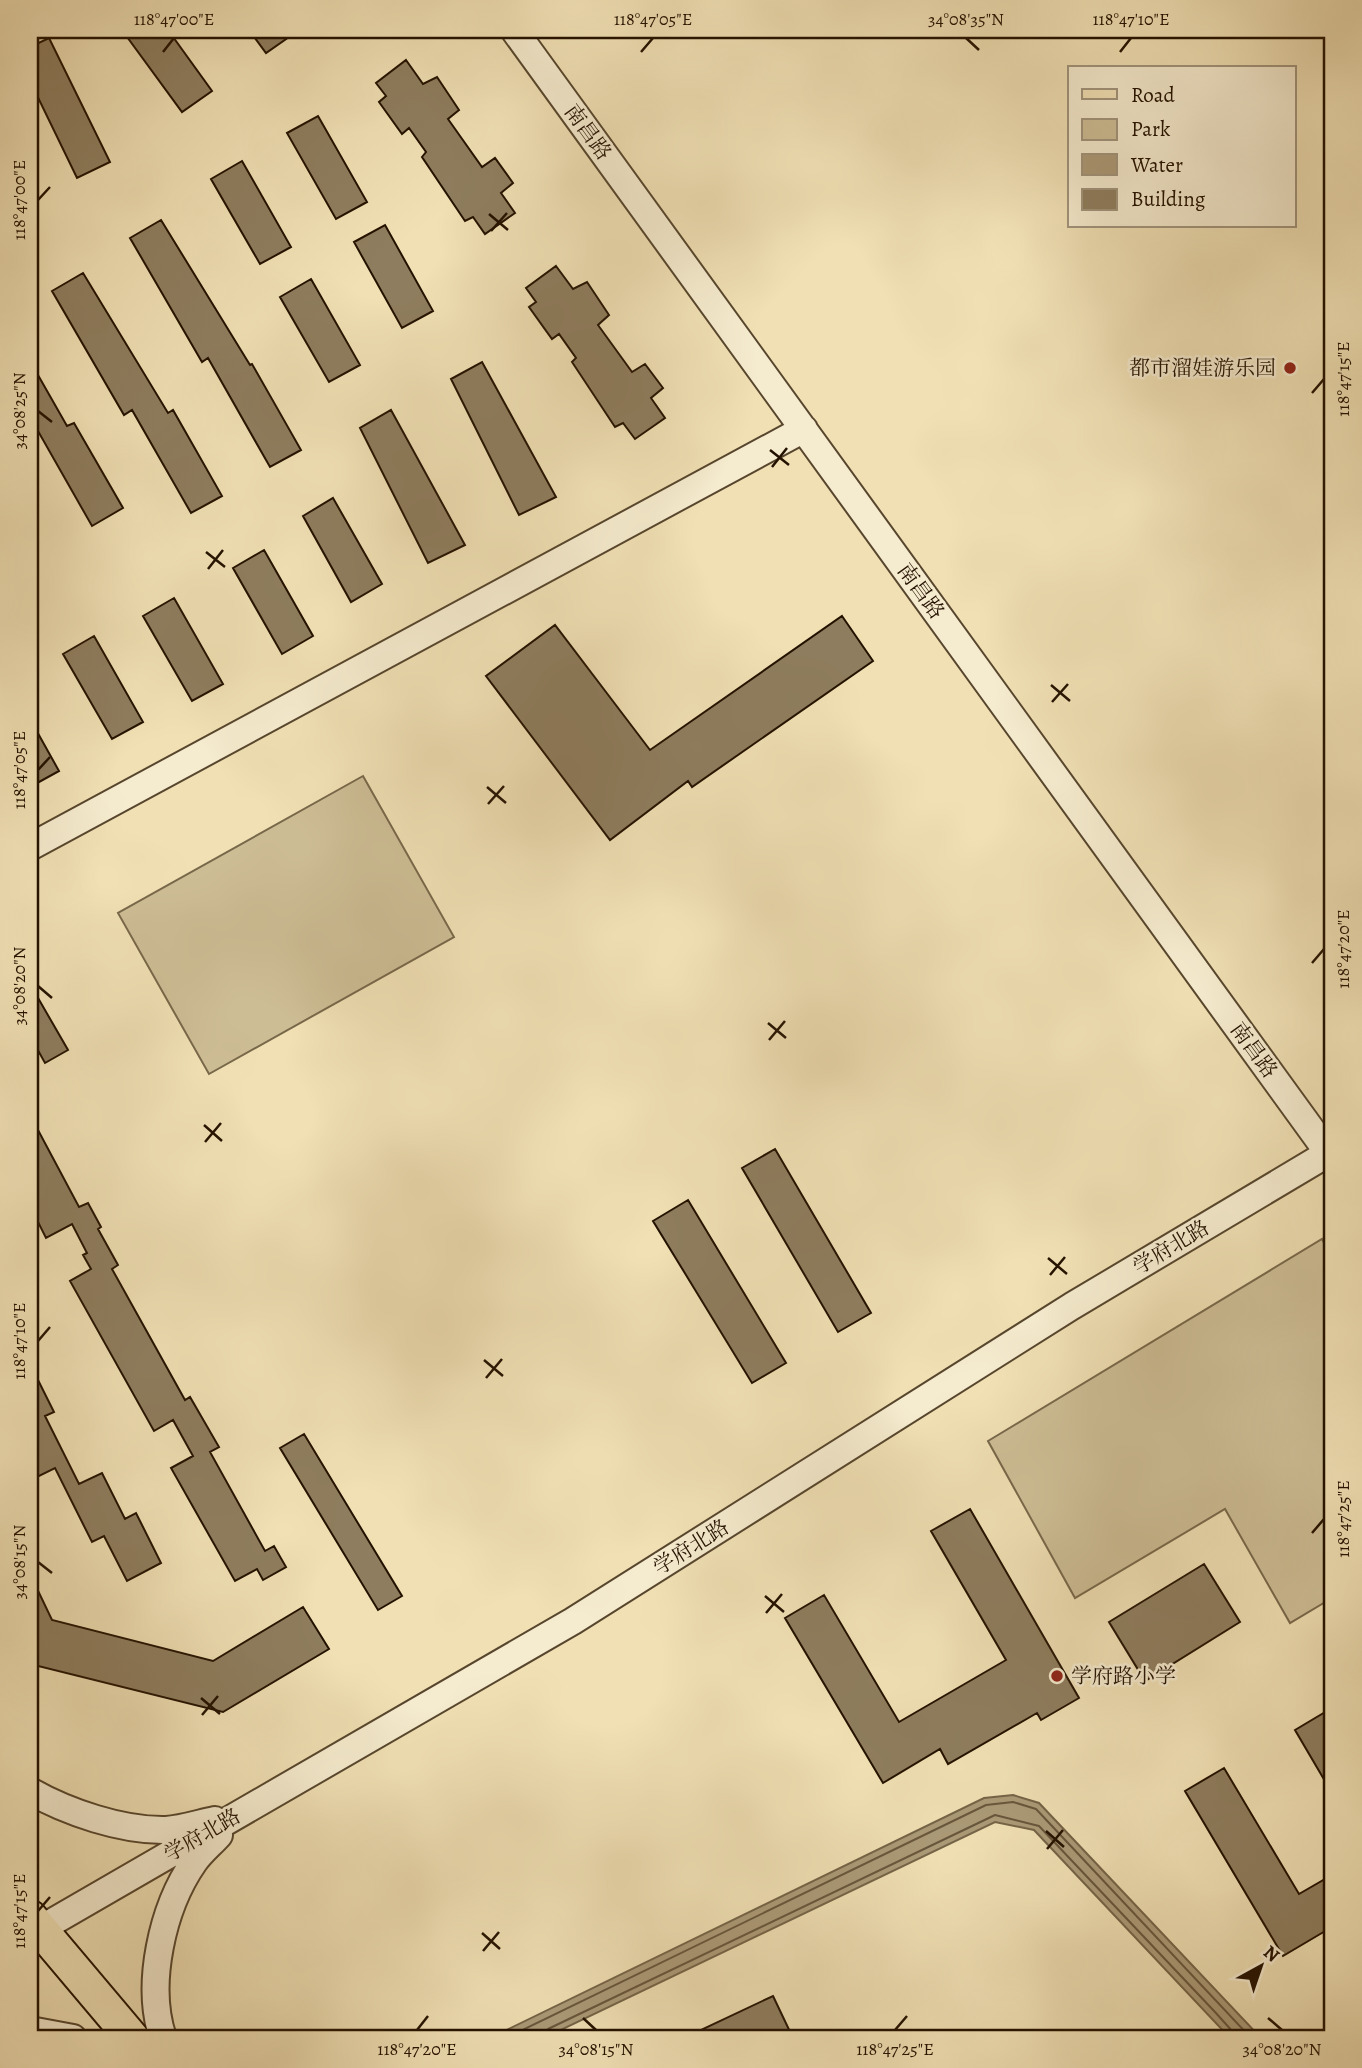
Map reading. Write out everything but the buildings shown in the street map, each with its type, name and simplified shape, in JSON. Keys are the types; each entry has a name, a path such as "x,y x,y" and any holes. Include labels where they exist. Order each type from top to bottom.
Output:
{"main road":[{"path":"32,1920 132,2038"}],"street":[{"name":"南昌路","path":"514,30 1331,1154"},
{"path":"30,847 804,429"},
{"name":"学府北路","path":"32,1920 237,1815 573,1621 1072,1306 1331,1154"},
{"path":"30,1791 52,1804 112,1824 167,1830 237,1815"},
{"path":"163,2038 157,2022 156,1968 169,1909 194,1862 237,1815"},
{"path":"30,2030 73,2038"}],"green space":[{"path":"363,776 454,937 209,1074 118,913"},
{"path":"1322,1239 1332,1257 1332,1598 1290,1623 1225,1509 1075,1598 988,1441"}],"water":[{"path":"1013,1795 1039,1803 1261,2038 1230,2038 1034,1830 995,1822 544,2038 490,2038 984,1798"}],"place":[{"name":"都市溜娃游乐园","path":"1290,368"},
{"name":"学府路小学","path":"1057,1676"}]}
